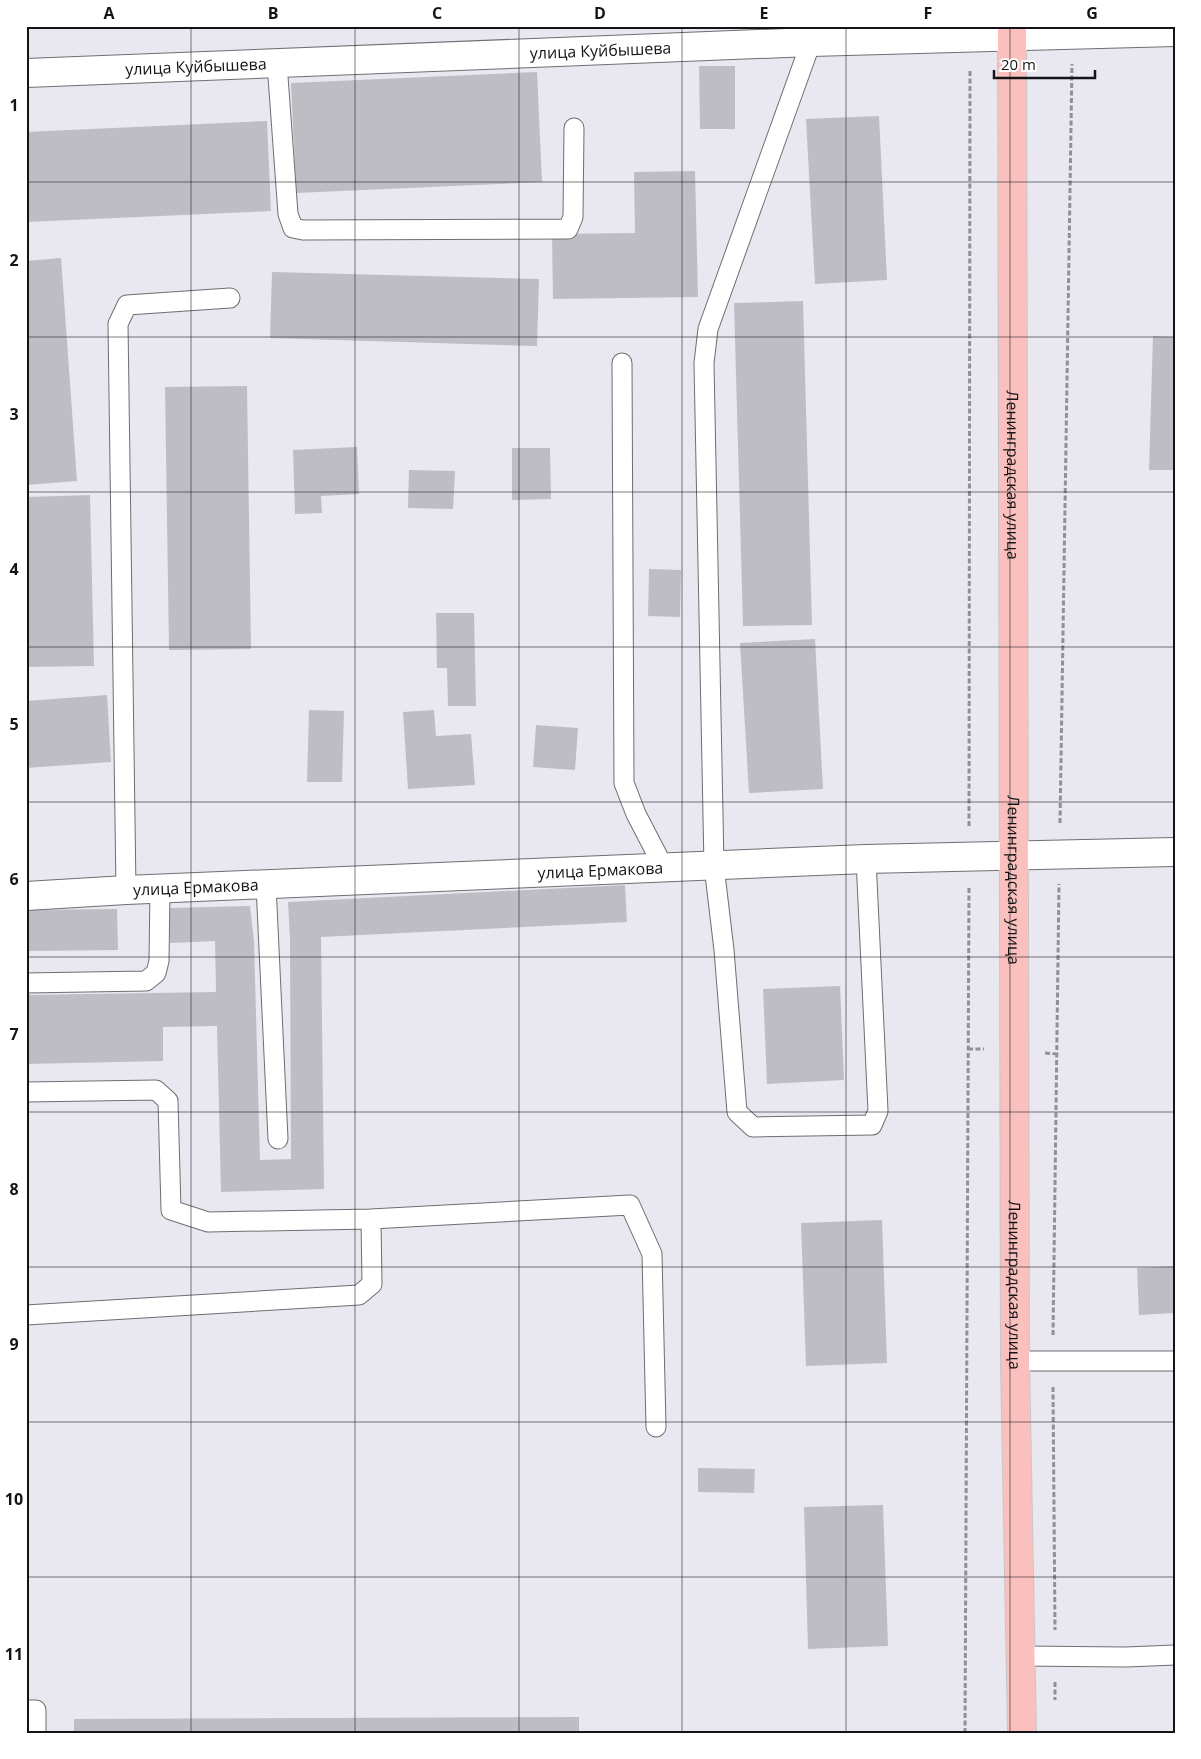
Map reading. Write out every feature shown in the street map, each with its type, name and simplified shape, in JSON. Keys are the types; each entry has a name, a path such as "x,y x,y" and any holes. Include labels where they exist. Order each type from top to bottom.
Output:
{"highway":[{"name":"Ленинградская улица","path":"1012,31 1015,1361 1022,1733"}],"street":[{"name":"улица Куйбышева","path":"26,73 970,37 1012,31 1073,35 1170,30"},
{"name":"улица Ермакова","path":"26,896 126,890 866,859 1175,852"}],"lane":[{"path":"811,42 708,329 704,363 714,866 724,950 737,1112 753,1127 872,1125 878,1111 866,859"},
{"path":"277,63 288,214 293,228 303,230 568,230 573,217 574,128"},
{"path":"126,890 118,324 128,305 230,298"},
{"path":"622,364 624,783 636,814 664,868"},
{"path":"266,885 278,1139"},
{"path":"26,983 146,981 156,973 159,961 160,889"},
{"path":"26,1092 156,1090 168,1101 171,1210 208,1222 372,1219 630,1204 652,1254 656,1428"},
{"path":"26,1315 359,1296 372,1284 372,1219"},
{"path":"1015,1361 1175,1361"},
{"path":"1022,1656 1126,1657 1175,1655"},
{"path":"26,1710 36,1710 36,1733"}],"path":[{"path":"1055,1704 1053,1361 1059,854 1073,35"},
{"path":"965,1733 970,857 970,37"}],"building":[{"path":"699,66 735,66 735,129 700,129"},
{"path":"537,72 542,182 296,193 291,83"},
{"path":"879,116 887,280 815,284 806,119"},
{"path":"267,121 271,211 26,222 26,132"},
{"path":"695,171 698,297 553,299 552,234 635,233 634,172"},
{"path":"61,258 77,481 26,485 26,261"},
{"path":"272,272 539,279 537,346 270,338"},
{"path":"803,301 812,625 743,626 734,303"},
{"path":"1153,336 1175,337 1175,470 1149,470"},
{"path":"247,386 251,649 169,650 165,387"},
{"path":"357,447 359,494 321,496 322,513 295,514 293,450"},
{"path":"512,448 550,448 551,499 512,500"},
{"path":"409,470 455,471 453,509 408,508"},
{"path":"90,495 94,666 26,667 26,497"},
{"path":"649,569 681,570 680,617 648,616"},
{"path":"436,613 474,613 476,706 448,706 447,668 437,668"},
{"path":"815,639 823,789 749,793 740,643"},
{"path":"107,695 111,762 26,768 26,701"},
{"path":"309,710 344,711 342,782 307,782"},
{"path":"434,710 436,736 471,734 475,785 408,789 403,712"},
{"path":"536,725 578,728 575,770 533,767"},
{"path":"625,885 627,922 321,937 324,1189 221,1192 217,1026 163,1027 163,1061 26,1064 26,995 216,992 215,941 170,943 169,908 250,906 254,941 260,1160 291,1159 290,939 288,902"},
{"path":"117,909 118,950 26,951 26,910"},
{"path":"840,986 844,1080 767,1084 763,989"},
{"path":"882,1220 887,1363 806,1366 801,1223"},
{"path":"1175,1266 1175,1313 1139,1315 1137,1268"},
{"path":"698,1468 755,1469 754,1493 698,1492"},
{"path":"883,1505 888,1646 808,1649 804,1507"},
{"path":"579,1717 579,1733 74,1733 74,1719"}]}
